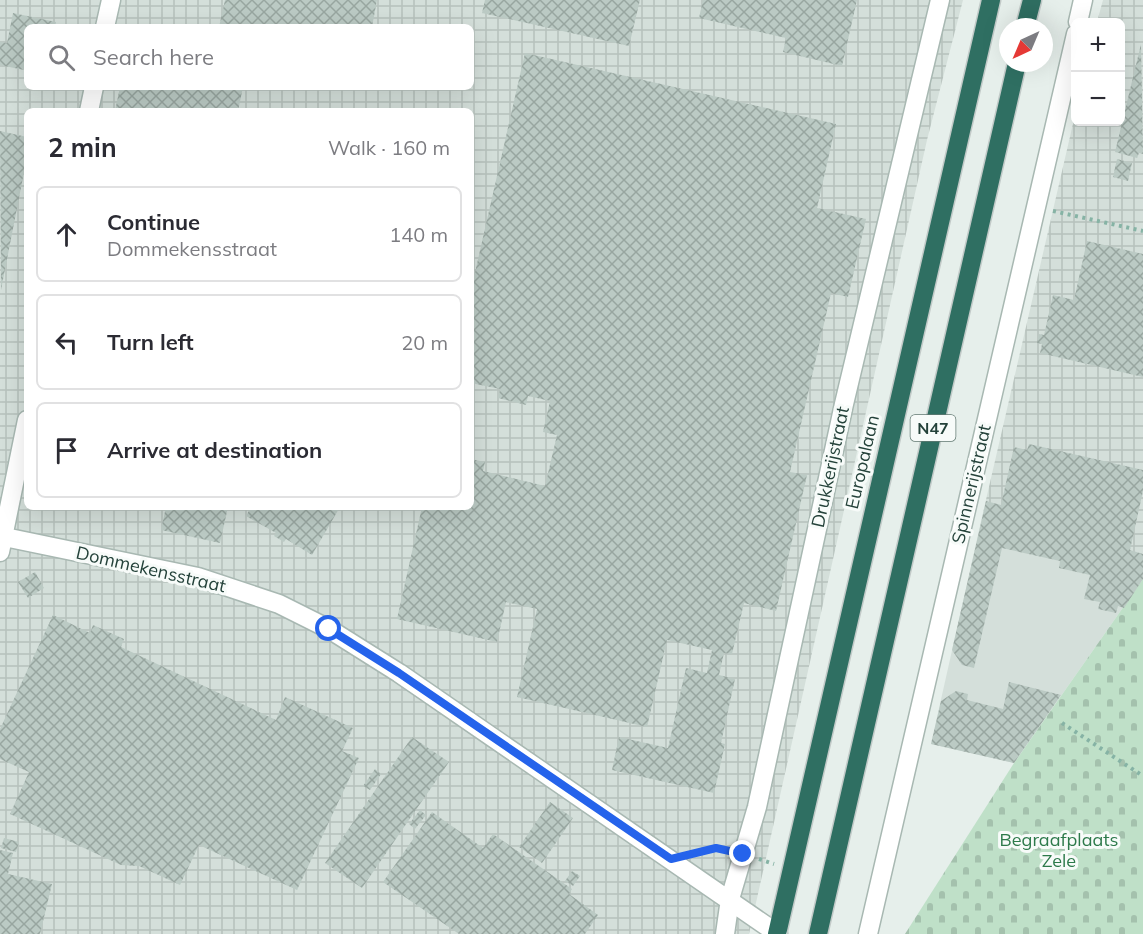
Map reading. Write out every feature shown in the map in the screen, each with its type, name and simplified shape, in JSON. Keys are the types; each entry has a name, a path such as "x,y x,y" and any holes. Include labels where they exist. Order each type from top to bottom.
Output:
{"highway":[{"name":"Europalaan","path":"777,934 991,0"},
{"path":"1027,18 1032,0"},
{"name":"N47","path":"818,934 1015,72"}],"street":[{"path":"106,24 111,0"},
{"name":"Drukkerijstraat","path":"725,934 730,899 757,807 844,404 940,0"},
{"path":"1079,18 1083,0"},
{"name":"Spinnerijstraat","path":"868,934 1071,55"},
{"path":"90,108 92,90"},
{"path":"1,541 24,434"},
{"name":"Dommekensstraat","path":"1,541 198,577 279,604 329,629 399,673 730,899 777,934"}],"path":[{"path":"1035,207 1143,231"},
{"path":"1062,723 1143,776"},
{"path":"671,859 716,848 743,854"}],"shaded area":[{"path":"0,0 963,0 927,140 749,934 0,934"},
{"path":"1103,0 1143,0 1143,554 982,517 1072,126 1125,126 1125,18 1098,18"},
{"path":"982,517 1143,554 1143,579 1014,763 931,744"}],"green space":[{"name":"Begraafplaats Zele","path":"1143,579 1143,934 905,934 1014,763"}],"building":[{"path":"225,0 377,0 373,24 220,24"},
{"path":"485,0 640,0 629,46 482,13"},
{"path":"703,0 857,0 842,66 783,52 786,38 699,18"},
{"path":"13,13 56,22 56,24 24,24 24,70 0,65 0,42 7,43"},
{"path":"1141,44 1143,154 1139,153 1137,158 1115,152 1121,126 1125,126 1125,110"},
{"path":"525,53 836,124 817,208 866,219 848,297 831,293 790,472 807,475 776,611 744,603 732,654 724,653 719,675 735,679 721,743 725,744 714,793 612,770 619,737 668,748 686,668 707,673 712,650 667,640 647,727 517,697 537,609 506,602 497,642 397,619 421,510 474,510 474,460 485,462 483,471 545,486 557,435 543,432 550,401 528,396 526,405 498,398 500,389 474,384 474,277"},
{"path":"119,90 242,90 239,108 116,108"},
{"path":"0,131 24,136 24,172 1,290"},
{"path":"1117,159 1132,163 1128,181 1113,177"},
{"path":"1087,241 1143,254 1143,377 1040,353 1042,344 1037,343 1039,334 1044,335 1053,295 1074,300"},
{"path":"1029,444 1143,470 1143,491 1130,550 1143,554 1143,579 1124,608 1118,606 1116,613 1098,609 1100,602 1084,599 1090,575 1059,568 1060,561 1002,548 974,668 962,665 952,650 986,501 1001,505 1014,447 1027,450"},
{"path":"165,510 227,510 220,543 161,530"},
{"path":"249,510 338,510 312,555 286,539 284,542 274,536 276,533 246,516"},
{"path":"35,572 44,588 28,598 18,582"},
{"path":"53,615 90,633 93,625 124,639 121,647 276,720 285,697 353,728 342,751 359,758 297,890 199,845 180,885 139,866 121,865 10,814 29,772 0,759 0,729"},
{"path":"1009,682 1061,695 1014,763 931,744 941,701 956,691 968,694 967,700 1003,709"},
{"path":"412,737 449,762 362,888 325,863"},
{"path":"375,769 381,774 370,790 363,786"},
{"path":"550,802 573,818 542,863 519,847"},
{"path":"420,810 426,815 415,829 409,824"},
{"path":"432,812 483,848 493,834 572,889 569,894 598,915 585,934 459,934 383,882"},
{"path":"4,838 19,842 16,852 1,848"},
{"path":"0,850 13,853 8,874 52,884 40,934 0,934"},
{"path":"572,871 580,876 573,886 565,881"}],"route":[{"path":"329,629 399,673 671,859 716,848 743,854"}]}
